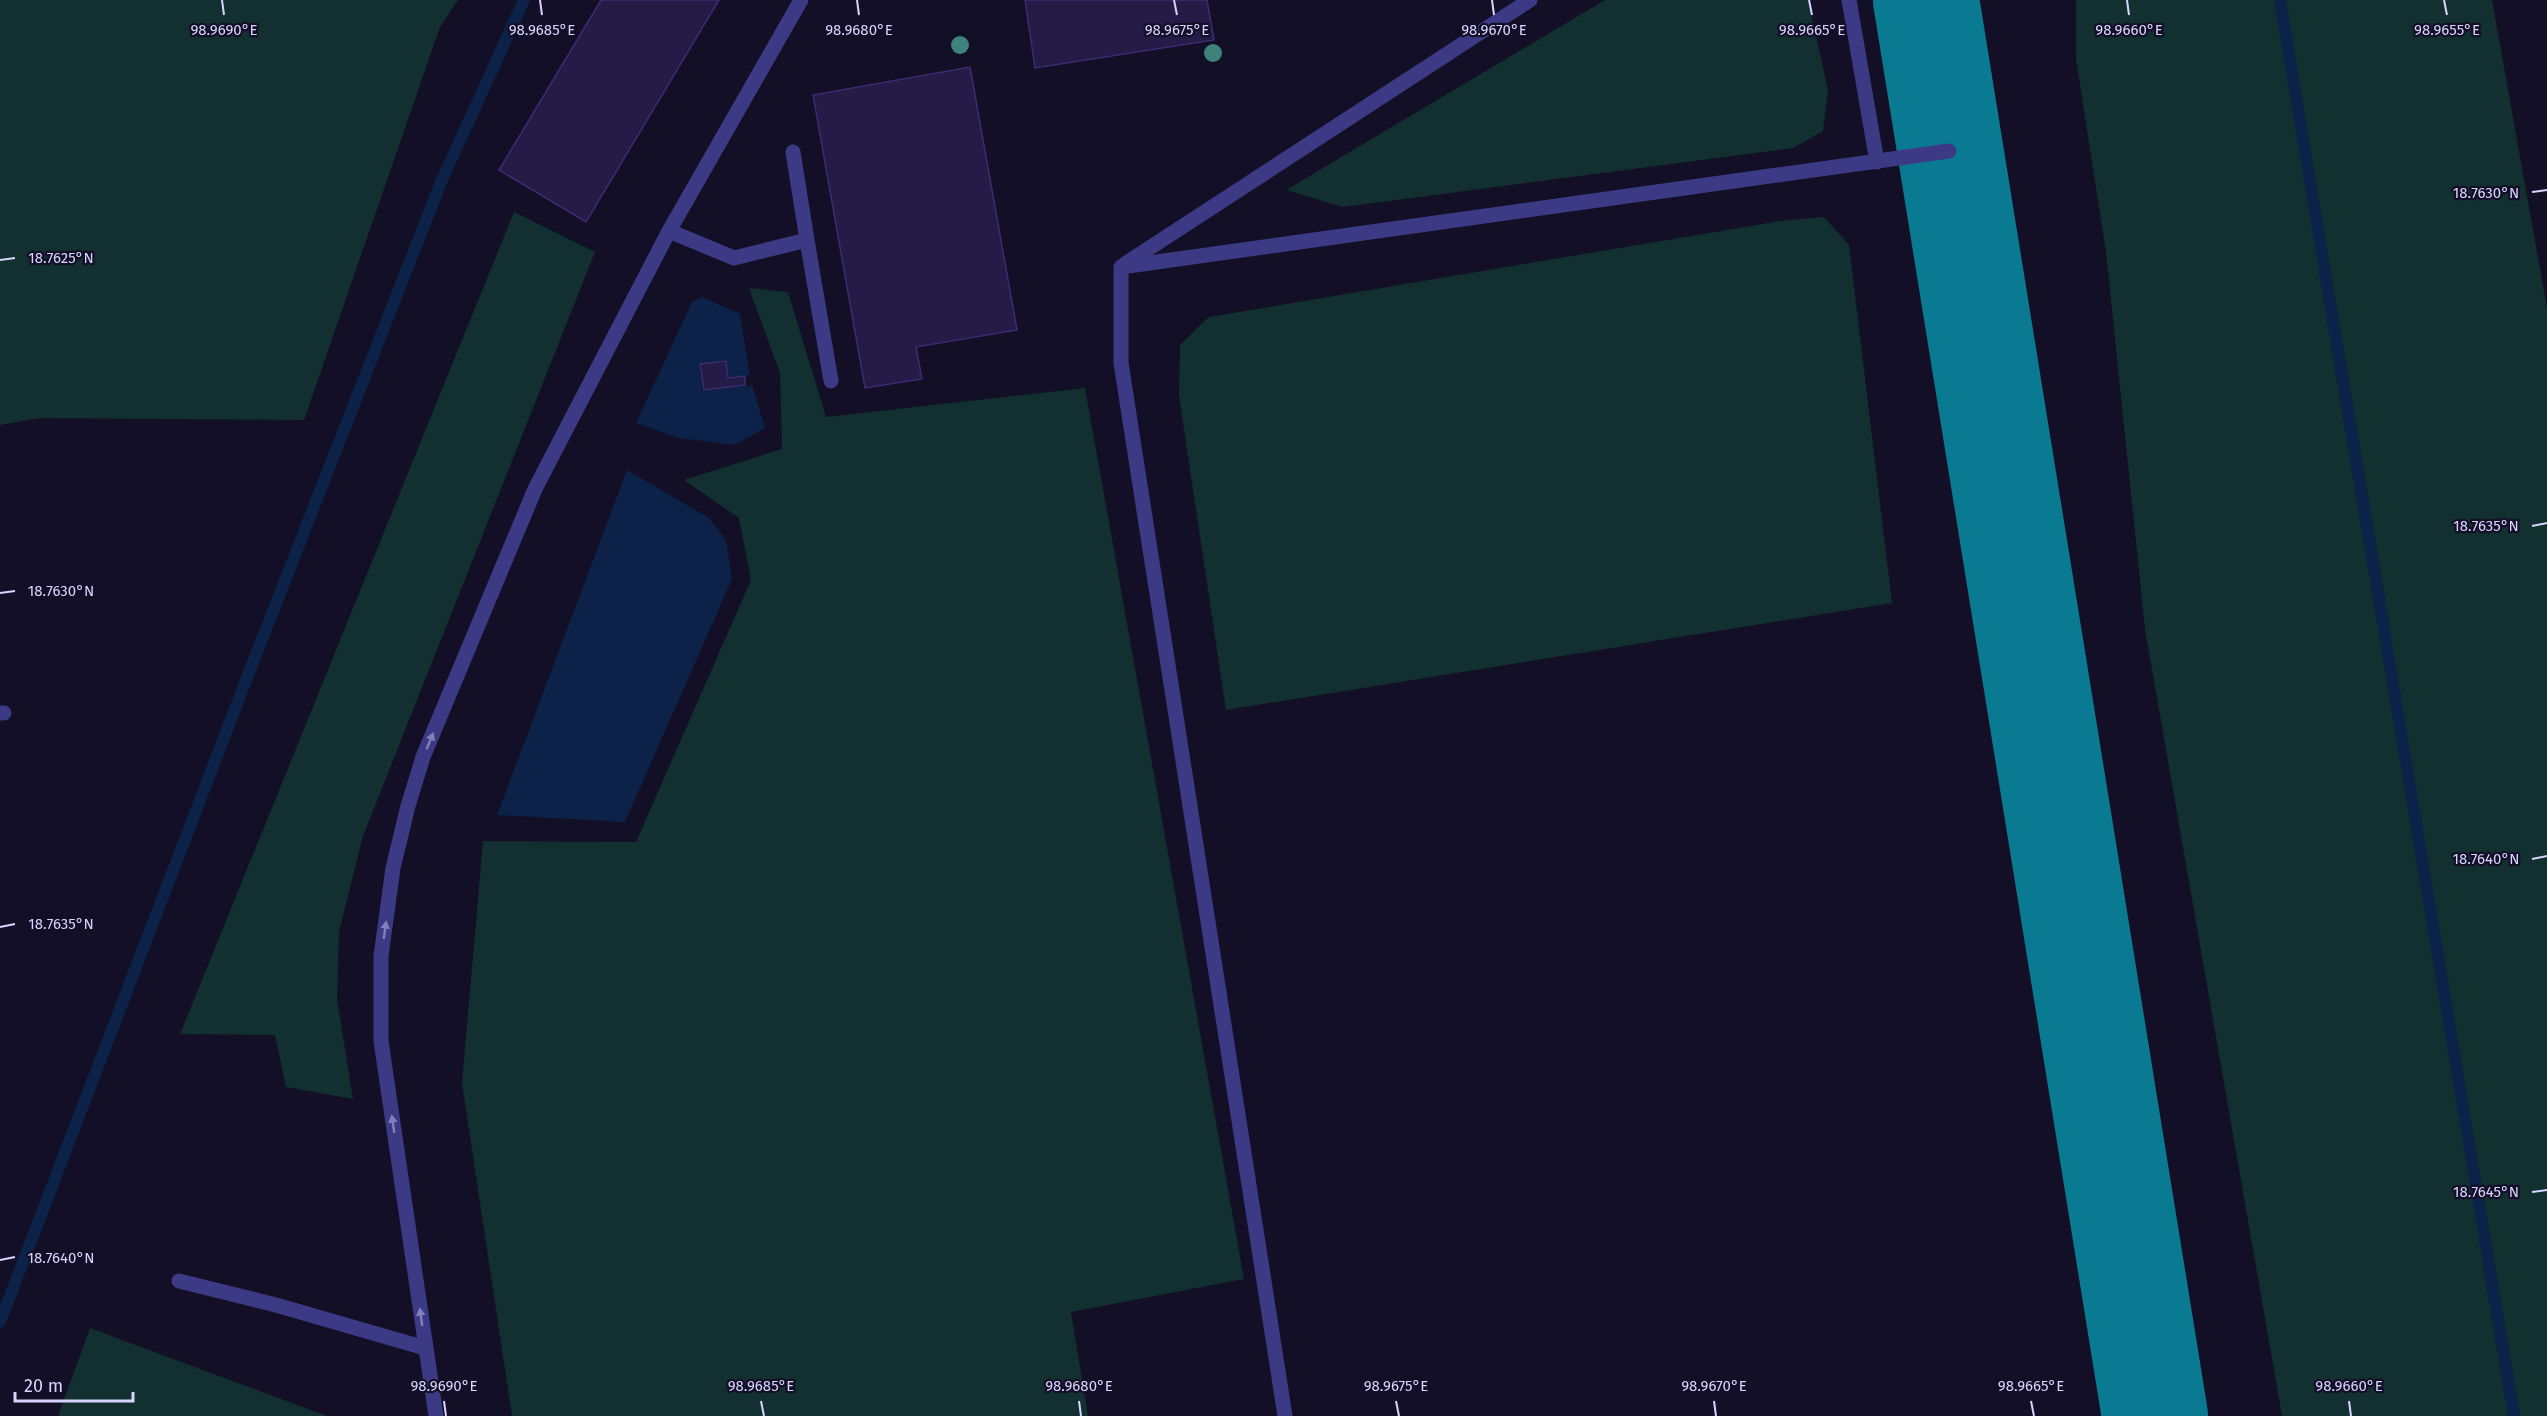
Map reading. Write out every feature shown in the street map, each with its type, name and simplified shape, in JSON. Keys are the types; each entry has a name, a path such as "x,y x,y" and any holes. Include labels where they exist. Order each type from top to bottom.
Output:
{"lane":[{"path":"436,1416 381,1041 381,956 393,868 408,806 423,757 534,489 669,231 801,0"},
{"path":"1121,267 1530,0"},
{"path":"1850,0 1877,162"},
{"path":"1121,267 1949,151"},
{"path":"793,153 831,381"},
{"path":"669,231 734,258 807,240"},
{"path":"1121,267 1121,363 1285,1416"},
{"path":"179,1281 276,1305 425,1348"}],"green space":[{"path":"0,0 458,0 440,27 304,420 41,418 0,425"},
{"path":"1605,0 1808,0 1828,90 1823,131 1793,148 1343,207 1286,190"},
{"path":"2076,0 2492,0 2547,308 2547,1416 2282,1416 2145,629 2106,252 2076,59"},
{"path":"514,212 595,252 363,836 339,932 337,999 353,1099 286,1087 275,1035 180,1034"},
{"path":"1824,217 1849,245 1892,603 1226,710 1179,396 1180,345 1209,317 1780,221"},
{"path":"749,288 788,292 826,417 1085,388 1244,1279 1071,1312 1088,1416 512,1416 462,1083 483,841 636,842 751,580 739,518 684,480 782,449 780,373"},
{"path":"90,1328 327,1416 58,1416"}],"water":[{"path":"702,297 740,314 750,375 729,377 726,360 699,364 703,391 752,385 765,428 735,445 679,438 636,423 692,302"},
{"path":"627,470 709,518 726,540 732,579 625,822 497,815"}],"building":[{"path":"601,0 719,0 586,222 499,170"},
{"path":"1025,0 1207,0 1214,40 1035,68"},
{"path":"970,67 1017,330 916,347 922,379 865,388 813,95"},
{"path":"726,361 728,378 745,376 745,385 704,390 700,364"}],"waterway":[{"path":"0,1322 248,675 441,182 524,0"},
{"path":"2280,0 2514,1416"}],"taxiway":[{"path":"1926,0 2155,1416"}]}
